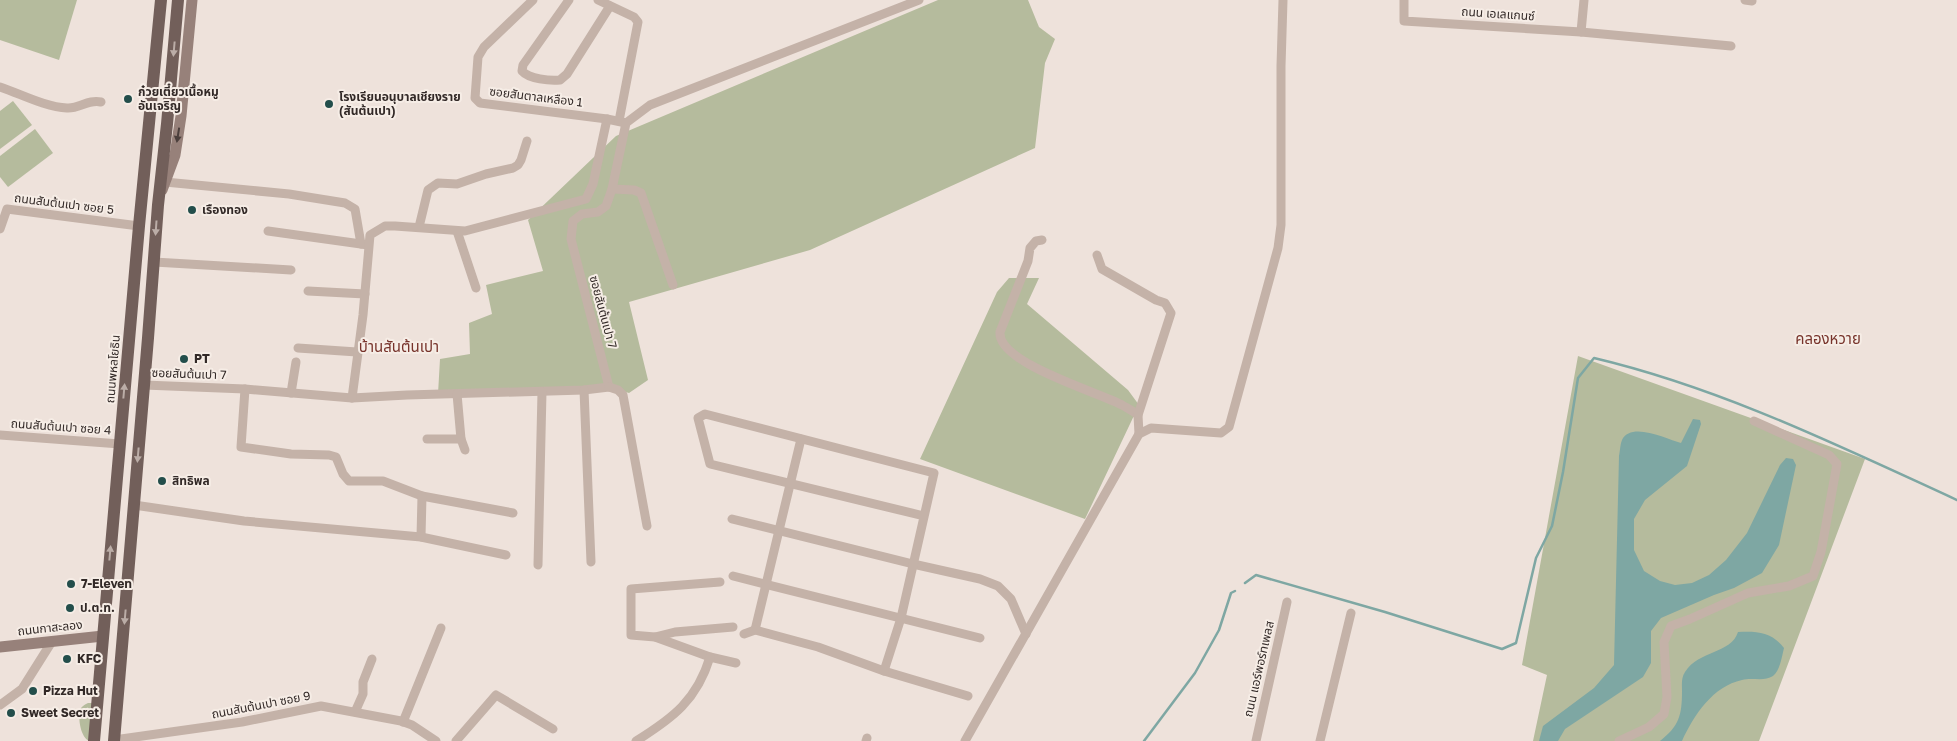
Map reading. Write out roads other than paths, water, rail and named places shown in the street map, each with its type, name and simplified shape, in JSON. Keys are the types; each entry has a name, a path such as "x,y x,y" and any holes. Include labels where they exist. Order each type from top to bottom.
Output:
{"main road":[{"name":"ถนนพหลโยธิน","path":"94,741 139,226 161,0"},
{"path":"114,741 158,205 178,0"},
{"path":"158,205 175,155 181,116 192,0"},
{"name":"ถนนกาสะลอง","path":"0,647 103,636"}],"street":[{"name":"ซอยสันตาลเหลือง 1","path":"533,0 484,46 478,57 475,98 480,103 607,118 622,122"},
{"path":"569,0 523,66 522,71 525,75 560,80 566,74 610,6"},
{"name":"ซอยสันต้นเปา 7","path":"144,385 245,389 352,398 542,392 609,387 571,238 573,221 582,214 598,212 606,206 612,189 638,25 634,17 598,0"},
{"path":"622,122 650,104 919,0"},
{"path":"1139,434 1151,428 1221,433 1229,427 1278,248 1281,224 1282,0"},
{"name":"ถนน เอเลแกนซ์","path":"1404,0 1404,20 1581,32 1731,46"},
{"path":"1581,32 1584,0"},
{"path":"1745,0 1752,0"},
{"path":"0,87 56,107 76,108 86,102 101,102"},
{"path":"365,244 370,235 384,226 457,231 474,229 586,199 592,184 607,118"},
{"path":"419,227 428,190 432,186 438,183 458,184 486,174 513,168 521,160 527,141"},
{"path":"165,182 280,193 345,203 355,209 365,244 365,294 352,398"},
{"path":"612,189 634,190 641,193 673,285"},
{"name":"ถนนสันต้นเปา ซอย 5","path":"0,229 7,209 139,226"},
{"path":"268,231 365,244"},
{"path":"457,231 476,288"},
{"path":"1042,240 1036,241 1030,248 1028,261 1000,332 1003,345 1039,369 1120,404 1138,415"},
{"path":"965,741 1139,434 1138,415 1171,313 1166,303 1156,300 1102,270 1097,255"},
{"path":"154,262 291,270"},
{"path":"308,291 365,294"},
{"path":"298,348 357,352"},
{"path":"291,393 296,362"},
{"path":"609,387 618,390 623,395 647,526"},
{"path":"245,389 241,447 291,454 330,454 336,456 343,474 349,481 383,481 422,496 514,513"},
{"path":"584,390 591,562"},
{"path":"538,565 542,392"},
{"path":"457,394 461,439 465,450"},
{"path":"884,671 901,618 934,473 706,414 698,418 710,464 924,516"},
{"path":"1619,741 1649,727 1664,714 1668,697 1664,642 1671,626 1690,620 1748,593 1789,586 1813,576 1821,552 1837,464 1829,455 1754,421"},
{"name":"ถนนสันต้นเปา ซอย 4","path":"0,435 120,444"},
{"path":"427,439 461,439"},
{"path":"755,630 800,439"},
{"path":"421,537 422,496"},
{"path":"134,505 244,521 421,537 506,554"},
{"path":"732,519 980,579 998,586 1011,599 1026,634"},
{"path":"733,576 980,638"},
{"path":"720,582 632,589 630,635 655,637 710,657 736,663"},
{"name":"ถนน แอร์พอร์ทเพลส","path":"1256,741 1287,602"},
{"path":"1320,741 1351,613"},
{"path":"655,637 675,632 732,627"},
{"path":"403,722 442,628"},
{"path":"744,634 755,630 818,647 884,671 968,696"},
{"path":"0,705 22,690 51,643"},
{"path":"636,741 661,726 690,700 704,677 710,657"},
{"path":"355,712 363,694 363,682 372,659"},
{"path":"456,741 496,695 553,729"},
{"name":"ถนนสันต้นเปา ซอย 9","path":"114,741 242,722 314,707 331,707 403,722 436,741"}],"water":[{"path":"1693,419 1700,420 1701,424 1687,466 1645,500 1634,519 1634,550 1644,571 1660,581 1675,585 1692,583 1709,575 1726,560 1747,533 1780,465 1786,458 1793,459 1796,465 1779,545 1762,573 1734,588 1661,618 1651,631 1651,663 1643,677 1565,729 1558,741 1539,741 1543,726 1594,688 1614,665 1619,456 1622,440 1633,432 1641,432 1659,435 1681,443"},
{"path":"1738,632 1764,634 1774,639 1784,648 1775,674 1766,679 1742,680 1722,688 1713,695 1692,721 1682,741 1660,741 1678,720 1681,707 1682,679 1685,672 1698,660 1729,644"}],"waterway":[{"path":"1245,583 1256,575 1385,612 1502,649 1516,643 1536,558 1552,526 1578,378 1594,358 1641,370 1734,402 1824,439 1957,500"},
{"path":"1144,741 1195,673 1219,630 1231,593 1235,591"}],"place":[{"name":"ก๋วยเตี๋ยวเนื้อหมู อันเจริญ","path":"128,99"},
{"name":"โรงเรียนอนุบาลเชียงราย (สันต้นเปา)","path":"329,104"},
{"name":"เรืองทอง","path":"192,210"},
{"name":"PT","path":"184,359"},
{"name":"สิทธิพล","path":"162,481"},
{"name":"7-Eleven","path":"71,584"},
{"name":"ป.ต.ท.","path":"70,608"},
{"name":"KFC","path":"67,659"},
{"name":"Pizza Hut","path":"33,691"},
{"name":"Sweet Secret","path":"11,713"}],"district":[{"name":"คลองหวาย","path":"1828,339"},
{"name":"บ้านสันต้นเปา","path":"399,347"}]}
